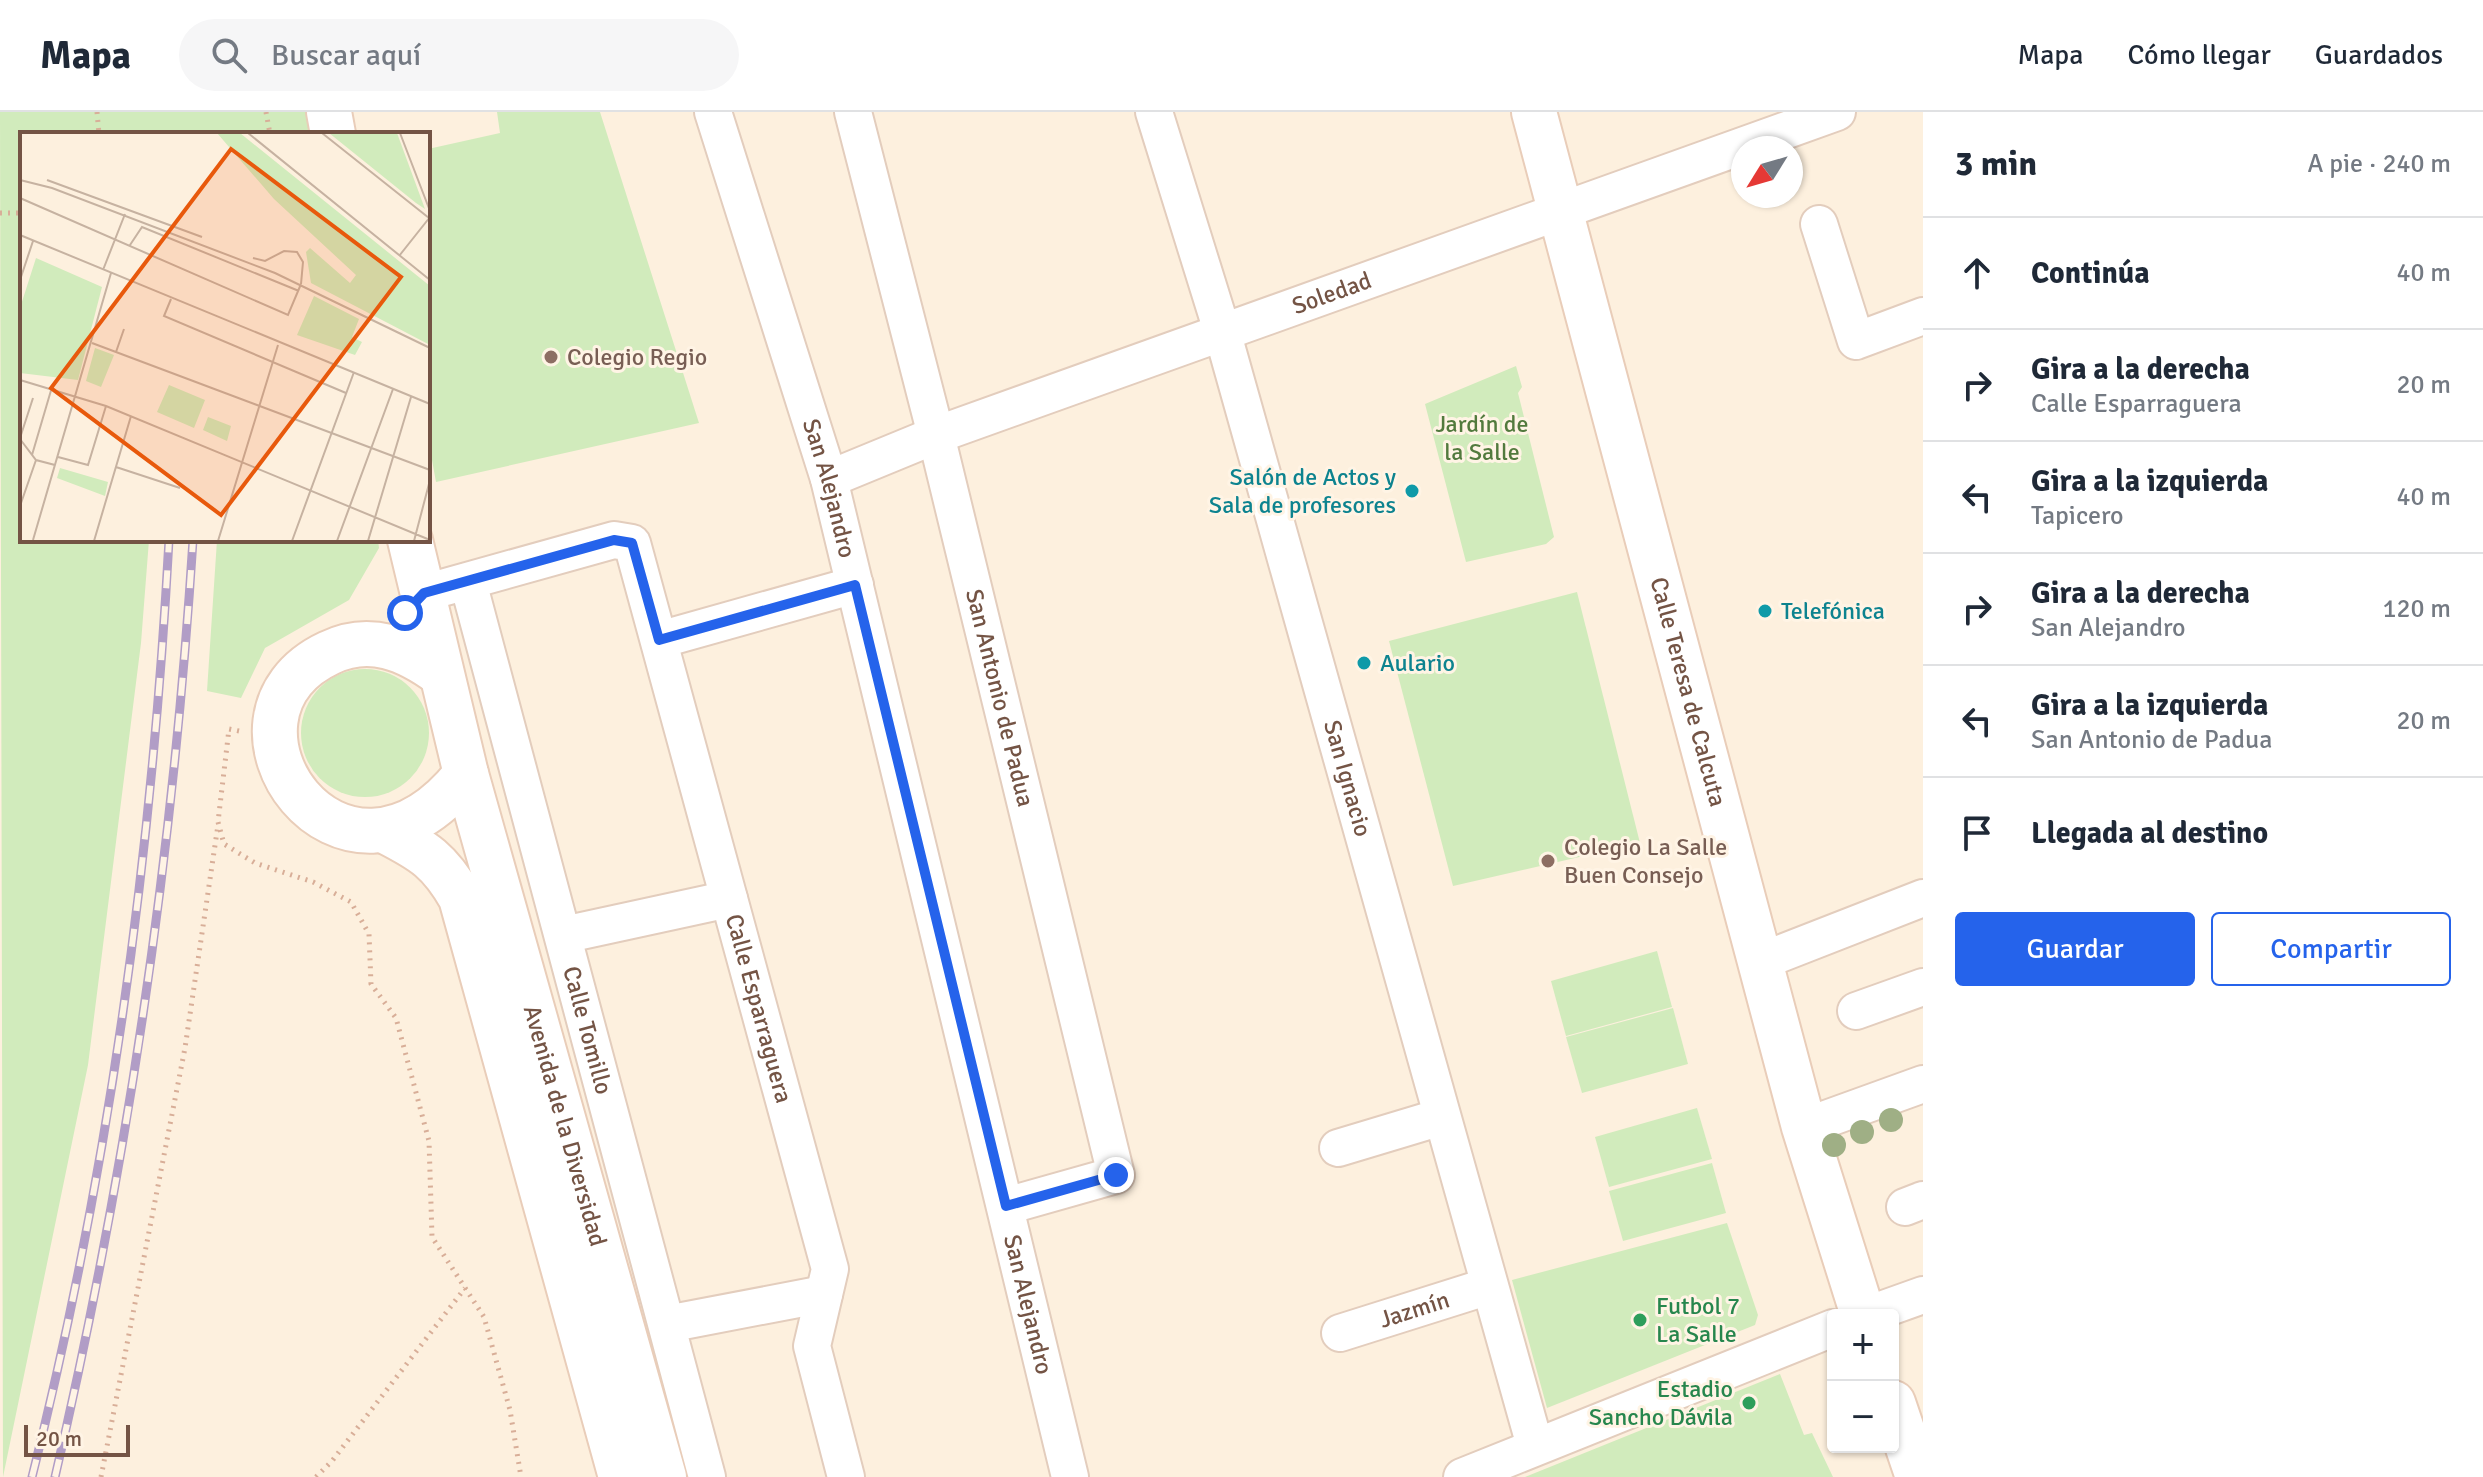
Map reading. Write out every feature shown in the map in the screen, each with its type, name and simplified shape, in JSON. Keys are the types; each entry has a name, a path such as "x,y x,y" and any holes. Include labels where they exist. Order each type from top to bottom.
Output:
{"main road":[{"path":"329,112 333,132"},
{"name":"Calle Teresa de Calcuta","path":"1534,112 1804,1127 1863,1309"},
{"name":"Avenida de la Diversidad","path":"411,542 466,774 664,1477"},
{"name":"Avenida de la Diversidad","path":"424,593 405,613 302,669 281,701 274,738 286,779 319,814 342,826 387,832 427,852 447,873 461,898 621,1477"},
{"path":"350,644 392,647 414,655 441,674"},
{"path":"387,832 413,822 433,808 466,774"},
{"path":"1899,1421 1918,1477"}],"street":[{"name":"San Alejandro","path":"713,112 829,479 1070,1477"},
{"name":"San Antonio de Padua","path":"853,112 936,435 1116,1175 1006,1206"},
{"name":"San Ignacio","path":"1154,112 1222,331 1535,1446"},
{"name":"Soledad","path":"829,479 936,435 1837,112"},
{"path":"1819,224 1856,341 1923,316"},
{"name":"Calle Esparraguera","path":"468,582 614,540 632,543 830,1269 812,1346 846,1477"},
{"path":"424,593 468,582"},
{"name":"Calle Tomillo","path":"468,582 707,1477"},
{"path":"659,640 855,585"},
{"path":"1759,962 1923,898"},
{"path":"563,935 729,899"},
{"path":"1856,1011 1923,987"},
{"path":"1804,1127 1923,1084"},
{"path":"1338,1148 1441,1117"},
{"name":"Jazmín","path":"1340,1333 1489,1286"},
{"path":"667,1324 824,1294"},
{"path":"1882,1309 1923,1295"},
{"path":"1462,1477 1827,1330"}],"path":[{"path":"97,112 99,132"},
{"path":"266,112 270,132"},
{"path":"101,1477 185,1048 229,729 274,738"},
{"path":"218,822 224,844 255,863 313,882 351,902 369,934 371,984 396,1018 429,1141 432,1237 484,1317 510,1410 521,1477"},
{"path":"316,1477 332,1461 465,1288"}],"green space":[{"path":"0,112 314,112 318,132 20,132 20,542 149,542 141,643 88,1065 3,1477"},
{"name":"Colegio Regio","path":"497,112 600,112 699,423 436,482 430,449 430,149 500,133"},
{"name":"Jardín de la Salle","path":"1516,366 1522,387 1518,393 1554,537 1546,544 1466,562 1425,404"},
{"path":"217,542 378,542 379,548 349,600 265,648 241,698 207,691"},
{"path":"1577,592 1640,843 1453,886 1389,641"},
{"path":"365,669 389,674 410,688 424,709 429,733 424,757 410,778 389,792 365,797 341,792 320,778 306,757 301,733 306,709 320,688 341,674"},
{"path":"1657,951 1672,1007 1566,1036 1551,981"},
{"path":"1673,1008 1688,1064 1582,1093 1566,1037"},
{"path":"1697,1108 1712,1159 1609,1187 1595,1137"},
{"path":"1712,1163 1726,1213 1623,1241 1609,1191"},
{"name":"Futbol 7 La Salle","path":"1727,1223 1758,1315 1755,1325 1547,1408 1512,1280"},
{"name":"Estadio Sancho Dávila","path":"1780,1374 1804,1435 1812,1433 1833,1477 1525,1477"}],"railway":[{"path":"32,1477 84,1246 123,1012 151,776 169,542"},
{"path":"55,1477 104,1245 144,1011 173,776 193,542"}],"place":[{"name":"Colegio Regio","path":"551,357"},
{"name":"Salón de Actos y Sala de profesores","path":"1412,491"},
{"name":"Telefónica","path":"1765,611"},
{"name":"Aulario","path":"1364,663"},
{"name":"Colegio La Salle Buen Consejo","path":"1548,861"},
{"name":"Futbol 7 La Salle","path":"1640,1320"},
{"name":"Estadio Sancho Dávila","path":"1749,1403"}],"route":[{"path":"405,613 424,593 614,540 632,543 659,640 855,585 1006,1206 1116,1175"}]}
